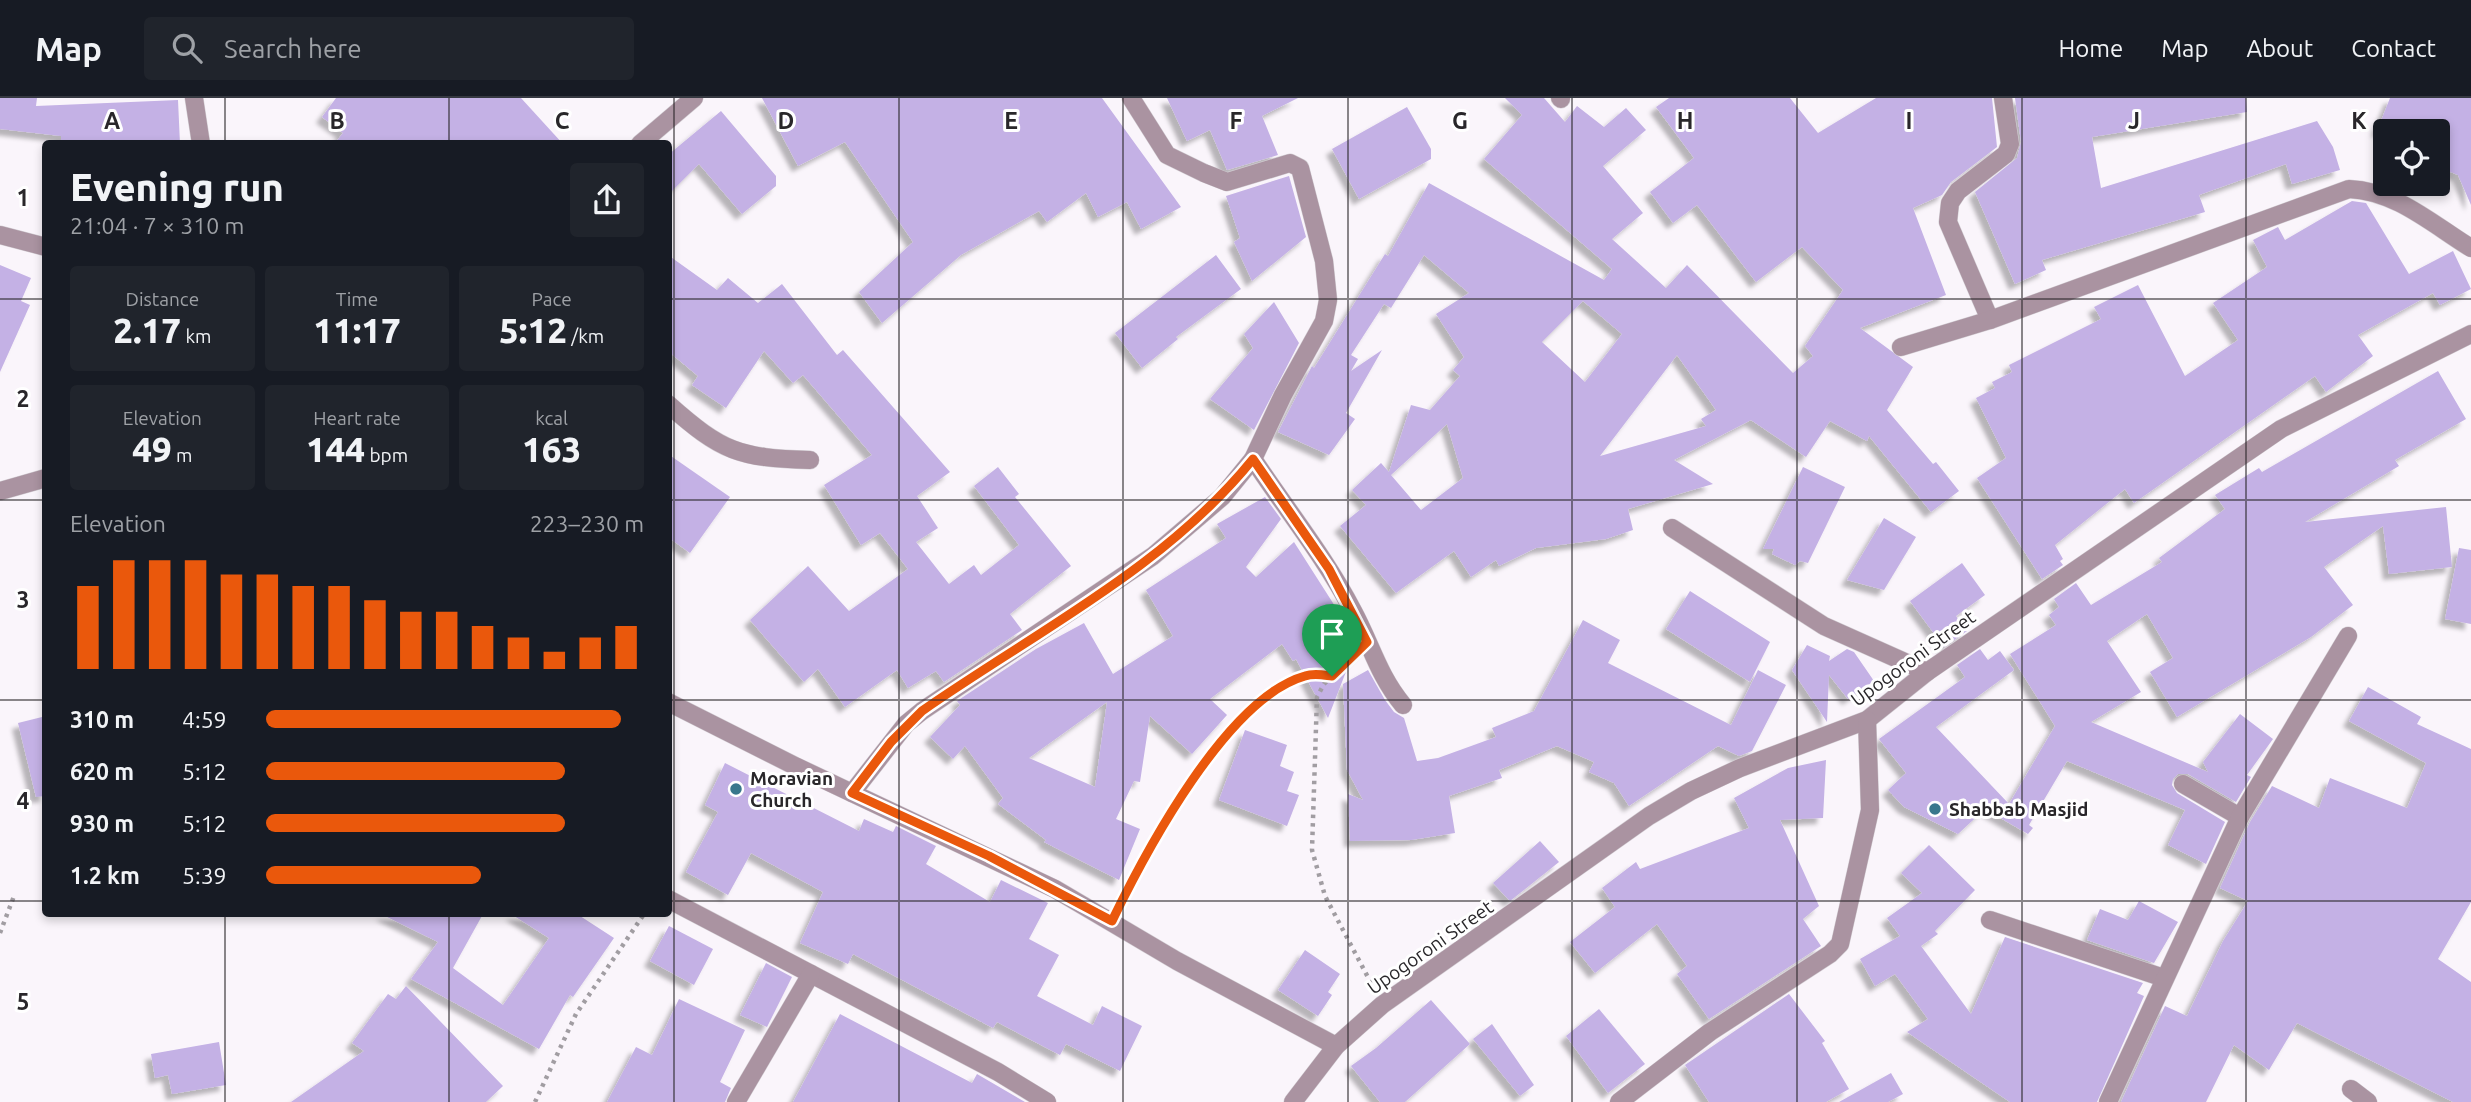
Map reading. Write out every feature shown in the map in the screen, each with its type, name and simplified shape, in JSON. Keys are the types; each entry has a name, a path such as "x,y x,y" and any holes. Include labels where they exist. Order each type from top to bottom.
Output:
{"street":[{"path":"194,98 200,140"},
{"path":"645,140 694,98"},
{"path":"852,793 914,718 1153,556 1222,497 1253,459 1283,395 1324,321 1328,300 1324,261 1300,168 1290,163 1227,182 1204,173 1167,155 1131,98"},
{"path":"1990,320 1948,222 1950,203 1958,191 2006,154 2010,144 2003,98"},
{"path":"1901,346 1990,320 2349,189 2372,190 2396,199 2471,248"},
{"path":"0,235 42,246"},
{"name":"Upogoroni Street","path":"1293,1102 1336,1046 1382,1006 1650,816 1691,791 1740,768 1867,720 1927,672 2281,429 2471,334"},
{"path":"672,407 707,438 734,452 761,459 810,460"},
{"path":"1253,459 1329,569 1384,681 1403,705"},
{"path":"0,491 42,479"},
{"path":"1672,528 1824,626 1927,672"},
{"path":"2108,1102 2240,817 2348,636"},
{"path":"672,704 852,793 989,856 1336,1046"},
{"path":"1619,1102 1710,1032 1830,954 1840,944 1870,810 1867,720"},
{"path":"2183,784 2240,817"},
{"path":"672,901 999,1072 1047,1102"},
{"path":"1990,920 2164,978"},
{"path":"736,1102 811,974"},
{"path":"2351,1089 2368,1102"}],"path":[{"path":"1367,642 1332,676 1317,697 1312,850 1325,896 1382,1006"},
{"path":"1112,921 1157,838 1199,772 1238,722 1284,684 1313,674 1332,676"},
{"path":"0,933 14,896"},
{"path":"535,1102 576,1014 642,917"}],"building":[{"path":"0,98 37,98 36,106 178,100 180,140 61,140 61,136 0,129"},
{"path":"336,98 521,98 559,140 337,140 343,133 322,117"},
{"path":"762,98 1102,98 1181,207 1141,229 1127,202 1098,217 1086,193 1047,222 1039,211 961,255 882,323 859,292 913,242 845,142 798,166"},
{"path":"1167,98 1298,98 1262,116 1278,155 1227,170 1210,130 1187,141"},
{"path":"1505,98 1544,98 1565,122 1577,106 1604,127 1626,108 1646,130 1603,166 1643,213 1612,239 1666,288 1687,265 1793,373 1813,356 1805,346 1843,290 1802,247 1756,282 1697,205 1673,223 1650,192 1694,158 1656,107 1669,98 1790,98 1818,133 1876,98 1992,98 1997,147 1951,182 1942,195 1913,208 1946,295 1860,328 1913,367 1887,410 1959,491 1931,512 1869,436 1867,441 1830,421 1806,457 1751,420 1674,460 1713,484 1628,509 1633,530 1606,539 1536,548 1499,566 1496,560 1471,577 1454,551 1396,593 1340,526 1366,505 1352,490 1381,463 1389,472 1411,405 1430,410 1460,376 1453,370 1464,357 1436,314 1469,293 1424,255 1391,308 1384,304 1351,355 1358,359 1351,371 1382,350 1346,413 1355,419 1329,455 1278,432 1312,366 1314,368 1385,254 1388,256 1429,183 1604,280 1612,269 1484,159 1522,115","holes":["1583,301 1622,334 1585,382 1542,342","1677,355 1716,410 1701,419 1706,426 1600,456","1447,424 1463,478 1421,510 1391,475"]},
{"path":"2015,98 2246,98 2247,112 2092,137 2101,188 2317,121 2333,147 2340,170 2292,184 2286,164 2199,195 2205,212 2042,260 2046,270 2015,284 1975,192 2017,158 2021,142"},
{"path":"2390,98 2471,98 2471,205 2458,175 2450,172 2450,119 2382,119"},
{"path":"1407,107 1431,149 1431,159 1359,199 1332,149"},
{"path":"721,111 776,176 776,186 742,214 699,164 672,191 672,152"},
{"path":"1289,176 1306,237 1252,281 1234,242 1240,238 1226,196"},
{"path":"2352,201 2366,203 2409,274 2453,251 2471,289 2440,305 2433,293 2358,335 2373,356 2326,392 2315,376 2134,503 2125,489 2055,545 2063,559 2060,561 2063,565 2042,579 1977,478 2006,458 1976,398 1995,388 1992,382 2012,372 2009,365 2101,319 2094,307 2138,285 2185,376 2238,340 2213,303 2267,267 2253,240 2278,227 2285,240"},
{"path":"1216,255 1241,289 1176,337 1178,339 1142,368 1115,333"},
{"path":"672,258 717,290 728,278 758,303 782,284 837,355 843,350 950,472 917,496 938,528 916,542 949,584 974,565 981,575 1019,545 974,486 998,467 1019,494 1015,497 1071,566 1010,614 1022,630 944,682 936,671 908,688 897,670 845,707 818,669 804,682 750,620 808,566 849,611 908,569 880,533 861,545 824,485 872,455 803,375 793,383 764,351 726,408 692,385 698,376 672,354"},
{"path":"0,265 31,278 21,301 30,305 0,372"},
{"path":"1274,302 1299,343 1254,430 1210,399 1253,348 1244,334"},
{"path":"2438,371 2466,419 2395,460 2399,466 2305,522 2446,507 2452,567 2389,574 2383,526 2324,567 2353,605 2311,637 2177,717 2150,672 2173,658 2147,614 2107,641 2141,692 2091,722 2208,772 2203,762 2240,714 2273,739 2247,775 2251,777 2236,802 2188,774 2178,774 2173,779 2172,785 2177,793 2225,822 2206,864 2168,845 2185,810 2067,761 2029,825 2033,828 2028,834 1985,809 1958,834 1904,807 1888,790 1906,773 1879,739 1965,677 1957,665 1980,649 1988,660 2000,651 2014,670 1936,727 2009,804 2055,726 2010,654 2056,625 2049,615 2059,607 2054,599 2076,583 2091,605 2162,562 2159,558 2225,509 2215,495 2259,468 2262,472"},
{"path":"672,457 730,497 690,553 672,540"},
{"path":"1803,467 1845,487 1808,563 1800,561 1795,565 1772,554 1774,549 1763,549"},
{"path":"1265,497 1281,519 1246,567 1256,577 1294,542 1347,625 1331,636 1349,664 1328,718 1296,659 1293,661 1282,644 1210,699 1227,715 1192,754 1150,716 1140,782 1134,781 1116,819 1140,829 1119,880 1044,842 1046,840 998,804 1003,798 965,746 953,759 930,737 960,705 957,701 1036,649 1084,623 1113,674 1173,636 1146,590 1226,538 1217,524","holes":["1107,702 1095,787 1029,758"]},
{"path":"1884,518 1916,537 1884,590 1847,580"},
{"path":"2459,548 2471,550 2471,624 2445,619"},
{"path":"1962,563 1985,595 1956,616 1967,631 1944,647 1910,601"},
{"path":"1690,591 1770,642 1750,682 1666,629"},
{"path":"1583,620 1620,640 1608,663 1731,725 1758,670 1786,685 1752,751 1739,756 1718,746 1629,806 1614,783 1589,772 1594,762 1557,746 1499,770 1502,778 1449,796 1455,833 1411,840 1350,841 1348,794 1363,800 1347,770 1343,684 1368,670 1394,712 1404,718 1417,761 1438,758 1496,737 1492,728 1534,711"},
{"path":"1807,645 1830,656 1829,661 1847,649 1854,652 1874,681 1848,699 1829,675 1827,722 1792,670"},
{"path":"2368,687 2421,717 2417,724 2471,749 2471,902 2438,959 2471,982 2471,1102 2453,1102 2297,1023 2269,1070 2234,1045 2206,1102 2121,1102 2165,1006 2187,1016 2223,941 2248,901 2220,888 2250,822 2272,786 2319,808 2330,778 2407,808 2426,763 2349,721"},
{"path":"42,717 42,796 36,797 18,723"},
{"path":"1245,730 1287,745 1280,766 1294,772 1287,791 1299,795 1287,826 1219,800"},
{"path":"1826,760 1823,818 1780,820 1819,906 1803,919 1821,946 1709,1019 1677,974 1687,966 1657,924 1595,973 1570,942 1615,907 1602,888 1636,862 1640,869 1749,828 1734,798 1788,768"},
{"path":"725,763 859,831 864,819 893,832 896,826 936,846 926,864 990,902 1001,880 1048,903 1029,939 1059,955 1037,996 1093,1025 1102,1006 1142,1026 1120,1071 1066,1044 1060,1055 997,1022 993,1028 853,954 848,964 800,943 823,892 751,853 728,895 686,872 718,812 705,805"},
{"path":"1540,841 1559,862 1510,901 1493,883"},
{"path":"1929,845 1975,890 1935,931 1938,934 1921,946 1971,1014 2005,937 2143,983 2137,993 2144,996 2097,1102 2010,1102 1907,1032 1928,1019 1895,974 1875,986 1860,959 1900,936 1887,918 1922,893 1901,873"},
{"path":"2139,901 2178,922 2154,963 2087,940 2100,909 2128,920"},
{"path":"387,917 481,917 453,968 503,1005 549,938 516,917 582,917 614,938 573,997 570,995 539,1049 411,979 438,942"},
{"path":"669,926 713,949 694,985 650,961"},
{"path":"1305,950 1340,974 1328,992 1332,995 1318,1016 1278,990"},
{"path":"766,963 792,977 767,1027 740,1015"},
{"path":"406,986 503,1086 486,1102 291,1102 364,1051 352,1043 388,994 396,999"},
{"path":"1789,994 1825,1041 1822,1043 1849,1089 1826,1102 1709,1102 1685,1065"},
{"path":"679,999 745,1030 720,1082 731,1088 725,1102 607,1102 636,1047 652,1055"},
{"path":"1431,1000 1470,1044 1405,1102 1380,1102 1351,1066"},
{"path":"1599,1009 1645,1064 1608,1093 1566,1036"},
{"path":"840,1014 972,1083 977,1074 1025,1102 793,1102"},
{"path":"1492,1024 1534,1085 1520,1096 1473,1039"},
{"path":"219,1042 226,1085 172,1094 168,1075 155,1078 151,1054"},
{"path":"1891,1073 1903,1094 1888,1102 1839,1102"}],"place":[{"name":"Moravian Church","path":"736,789"},
{"name":"Shabbab Masjid","path":"1935,809"}],"route":[{"path":"1253,459 1329,569 1354,612 1367,642 1332,676 1313,674 1284,684 1256,705 1220,742 1157,838 1130,883 1112,921 989,856 852,793 906,724 977,672 1153,556 1222,497 1253,459"}]}
